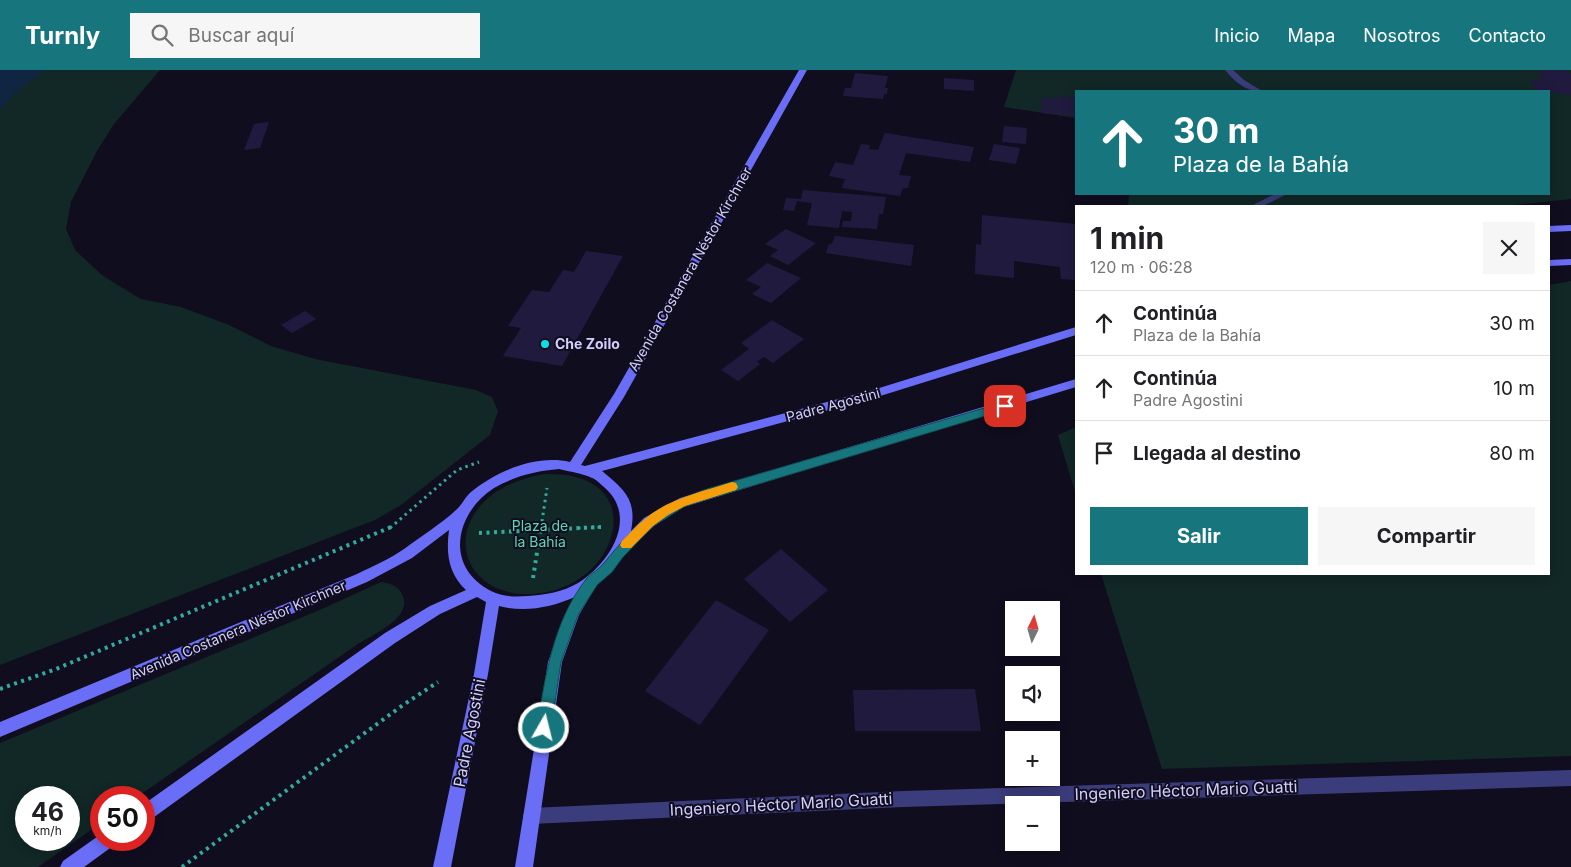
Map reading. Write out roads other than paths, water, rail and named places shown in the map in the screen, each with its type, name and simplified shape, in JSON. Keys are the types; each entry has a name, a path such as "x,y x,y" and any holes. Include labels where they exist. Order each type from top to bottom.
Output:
{"main road":[{"name":"Avenida Costanera Néstor Kirchner","path":"574,466 618,397 803,70"},
{"path":"1550,229 1571,228"},
{"path":"1550,263 1571,262"},
{"name":"Padre Agostini","path":"588,470 877,393 1075,331"},
{"path":"618,553 625,539 628,524 626,510 621,497 613,486 588,470 574,466 543,465 512,473 484,489 464,511 455,532 453,554 457,568 465,580 477,591 493,599 512,603 533,604 574,592 592,582 649,522 680,503 1075,383"},
{"name":"Avenida Costanera Néstor Kirchner","path":"0,730 362,578 407,554 464,511"},
{"path":"524,867 554,662 573,613 592,582"},
{"path":"155,806 390,638 435,610 477,591"},
{"name":"Padre Agostini","path":"442,867 481,674 493,599"},
{"path":"69,867 92,851"}],"street":[{"path":"1229,70 1241,82 1256,90"},
{"path":"1258,205 1280,195"},
{"name":"Ingeniero Héctor Mario Guatti","path":"531,816 913,798 1571,778"}],"water":[{"path":"0,70 45,70 15,93 0,110"}],"place":[{"name":"Che Zoilo","path":"545,344"}],"park label":[{"name":"Plaza de la Bahía","path":"540,534"}]}
